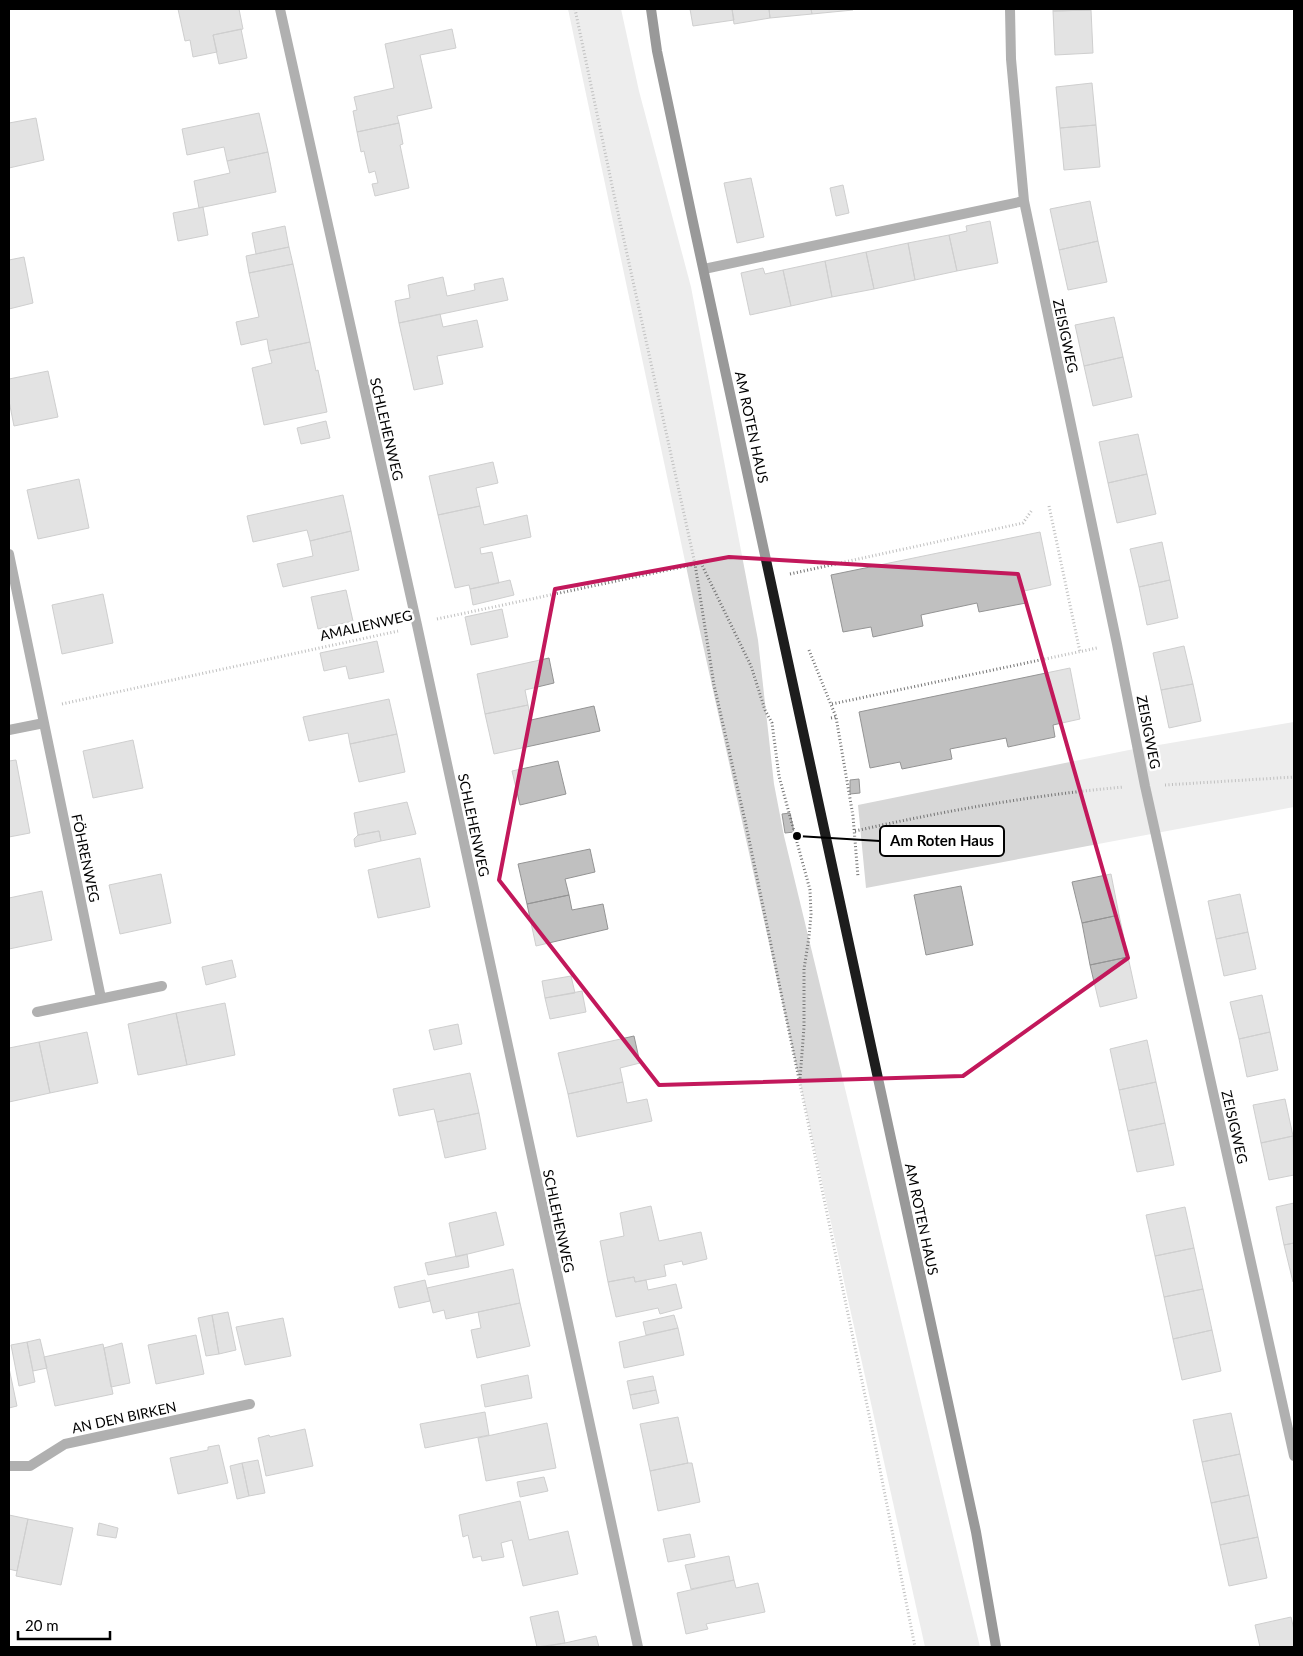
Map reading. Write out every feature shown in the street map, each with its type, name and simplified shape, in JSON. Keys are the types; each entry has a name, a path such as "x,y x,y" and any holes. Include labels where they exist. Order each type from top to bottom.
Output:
{"street":[{"name":"SCHLEHENWEG","path":"280,9 417,625 638,1647"},
{"name":"AM ROTEN HAUS","path":"651,9 657,51 976,1532 996,1647"},
{"name":"ZEISIGWEG","path":"1010,9 1011,59 1024,201 1145,786 1294,1456"},
{"path":"704,269 1024,201"},
{"name":"FÖHRENWEG","path":"9,554 101,998"},
{"path":"9,730 44,723"},
{"path":"37,1012 162,986"},
{"name":"AN DEN BIRKEN","path":"9,1466 30,1466 65,1444 250,1404"}],"path":[{"path":"576,9 615,199 695,564 714,685 746,825 800,1082 915,1647"},
{"path":"1049,506 1080,652"},
{"path":"790,574 1023,523 1032,510"},
{"path":"695,564 701,563 751,666 765,710 772,723 780,776 810,890 811,914 804,970 804,1027 800,1082"},
{"name":"AMALIENWEG","path":"42,708 388,633 435,619 695,564"},
{"path":"832,704 1117,644"},
{"path":"831,718 836,717 855,831 858,881"},
{"path":"855,831 981,805 1071,792 1294,777"}],"highlighted area":[{"path":"729,557 1018,574 1128,958 963,1076 659,1085 499,880 555,589"}],"shaded area":[{"path":"568,9 621,9 639,91 691,287 758,640 774,784 784,836 980,1647 925,1647 697,618"},
{"path":"1294,722 1294,807 866,888 858,805 1129,750"}],"building":[{"path":"178,9 239,9 243,29 213,35 217,52 193,57 190,40 185,41"},
{"path":"690,9 732,9 734,20 693,26"},
{"path":"732,9 769,9 770,18 734,24"},
{"path":"769,9 811,9 812,14 770,18"},
{"path":"811,9 853,9 853,10 812,14"},
{"path":"1053,9 1091,9 1091,10 1053,11"},
{"path":"1091,10 1093,53 1055,55 1053,11"},
{"path":"241,29 247,58 219,64 213,35"},
{"path":"452,29 456,48 420,55 432,108 397,116 399,123 357,132 353,111 357,110 354,97 394,88 385,44"},
{"path":"1092,83 1096,125 1060,128 1056,87"},
{"path":"259,113 268,152 227,161 224,147 187,155 182,129"},
{"path":"36,118 44,160 9,168 9,123"},
{"path":"399,123 403,144 400,145 409,188 375,196 372,184 378,183 375,171 369,173 364,151 361,152 357,132"},
{"path":"1096,125 1100,167 1064,170 1060,128"},
{"path":"268,152 276,192 199,208 194,181 230,173 227,161"},
{"path":"751,178 764,237 737,243 724,183"},
{"path":"843,185 849,213 836,216 830,188"},
{"path":"1090,201 1098,241 1059,250 1050,209"},
{"path":"203,207 208,235 178,241 173,213"},
{"path":"990,221 998,263 957,271 949,235 967,231 966,226"},
{"path":"285,226 289,247 256,254 252,233"},
{"path":"949,235 957,271 915,280 908,243"},
{"path":"1098,241 1107,282 1068,290 1059,250"},
{"path":"908,243 915,280 874,289 866,252"},
{"path":"289,247 293,264 249,273 246,256"},
{"path":"866,252 874,289 832,297 825,261"},
{"path":"24,257 33,303 9,309 9,260"},
{"path":"825,261 832,297 791,306 783,270"},
{"path":"293,264 310,342 269,351 267,339 241,345 236,322 259,317 249,273"},
{"path":"763,268 765,274 783,270 791,306 750,315 741,273"},
{"path":"443,277 447,296 475,290 474,284 503,278 508,300 399,323 395,301 410,298 408,285"},
{"path":"440,314 443,327 477,320 483,347 437,356 443,384 414,390 399,323"},
{"path":"1114,317 1123,357 1084,366 1075,325"},
{"path":"310,342 327,412 264,425 252,368 272,363 269,351"},
{"path":"1123,357 1132,397 1093,406 1084,366"},
{"path":"48,371 58,417 14,426 9,401 9,379"},
{"path":"326,421 330,438 301,444 297,428"},
{"path":"1138,434 1147,474 1108,483 1099,442"},
{"path":"493,462 498,483 476,488 480,506 438,515 429,476"},
{"path":"1147,474 1156,514 1117,523 1108,483"},
{"path":"79,479 89,528 38,539 27,490"},
{"path":"343,495 351,531 310,541 307,530 253,542 247,516"},
{"path":"480,506 484,525 527,515 531,537 480,548 481,554 492,552 499,583 470,589 469,585 455,588 438,515"},
{"path":"351,531 359,570 283,587 277,564 313,556 310,541"},
{"path":"1040,532 1051,585 1024,591 1026,603 979,612 977,603 921,615 923,626 873,637 871,627 843,632 831,575"},
{"path":"1162,542 1170,580 1139,587 1130,549"},
{"path":"510,580 514,595 473,605 470,589"},
{"path":"1170,580 1178,618 1147,625 1139,587"},
{"path":"346,590 353,621 318,629 311,597"},
{"path":"103,594 113,643 62,654 52,605"},
{"path":"502,609 508,637 471,645 465,617"},
{"path":"377,641 384,672 349,679 346,666 324,671 320,653"},
{"path":"1184,646 1193,684 1161,690 1153,653"},
{"path":"549,658 554,683 525,690 528,705 485,714 477,674"},
{"path":"1070,668 1080,719 1053,725 1055,737 1008,747 1006,738 950,749 952,759 902,769 900,762 870,768 859,712"},
{"path":"1193,684 1201,721 1169,728 1161,690"},
{"path":"389,699 397,734 350,744 348,733 309,741 303,717"},
{"path":"528,705 531,720 594,706 600,731 494,754 485,714"},
{"path":"397,734 405,772 359,782 350,744"},
{"path":"133,740 143,788 93,798 83,751"},
{"path":"16,760 30,833 9,837 9,761"},
{"path":"558,761 566,794 520,805 512,771"},
{"path":"859,779 860,793 850,794 850,780"},
{"path":"407,802 416,834 381,841 379,831 358,835 354,813"},
{"path":"790,813 794,832 785,833 782,814"},
{"path":"379,831 381,841 355,847 354,839 358,835"},
{"path":"590,849 595,872 565,879 569,895 527,904 518,864"},
{"path":"420,858 430,907 378,918 368,870"},
{"path":"161,874 171,923 120,934 109,885"},
{"path":"1111,874 1119,915 1082,923 1072,882"},
{"path":"961,886 973,945 926,955 914,895"},
{"path":"42,891 52,940 9,949 9,898"},
{"path":"1240,894 1248,932 1216,939 1208,901"},
{"path":"569,895 572,910 603,904 608,929 536,946 527,904"},
{"path":"1119,915 1128,957 1090,965 1082,923"},
{"path":"1248,932 1256,969 1224,976 1216,939"},
{"path":"1128,957 1137,998 1100,1007 1090,965"},
{"path":"232,960 236,977 206,985 202,967"},
{"path":"571,976 575,993 545,998 542,981"},
{"path":"582,991 586,1012 550,1019 545,998"},
{"path":"1262,995 1270,1032 1239,1039 1230,1002"},
{"path":"225,1003 235,1055 187,1065 176,1013"},
{"path":"176,1013 187,1065 138,1075 128,1024"},
{"path":"458,1024 462,1044 434,1050 429,1030"},
{"path":"87,1032 98,1083 50,1093 39,1042"},
{"path":"1270,1032 1278,1070 1247,1077 1239,1039"},
{"path":"634,1036 640,1063 620,1068 623,1082 568,1094 558,1053"},
{"path":"1147,1040 1156,1082 1119,1090 1110,1049"},
{"path":"39,1042 50,1093 9,1102 9,1048"},
{"path":"470,1073 479,1113 437,1122 434,1109 399,1116 393,1089"},
{"path":"623,1082 627,1103 647,1099 652,1121 577,1137 568,1094"},
{"path":"1156,1082 1165,1123 1128,1131 1119,1090"},
{"path":"1285,1099 1293,1136 1261,1143 1253,1105"},
{"path":"479,1113 486,1149 445,1158 437,1122"},
{"path":"1165,1123 1174,1165 1137,1172 1128,1131"},
{"path":"1293,1136 1294,1175 1269,1180 1261,1143"},
{"path":"1294,1203 1294,1243 1284,1245 1276,1207"},
{"path":"651,1206 659,1241 701,1232 707,1259 683,1265 682,1261 664,1265 666,1276 635,1282 634,1277 608,1282 600,1241 624,1236 620,1213"},
{"path":"1185,1207 1194,1248 1155,1256 1146,1215"},
{"path":"496,1212 504,1245 456,1257 449,1223"},
{"path":"1294,1243 1294,1282 1293,1282 1284,1245"},
{"path":"1194,1248 1203,1289 1164,1297 1155,1256"},
{"path":"467,1254 469,1267 428,1275 425,1263"},
{"path":"513,1269 520,1303 446,1319 444,1310 433,1313 427,1288"},
{"path":"634,1277 635,1282 646,1280 648,1290 676,1284 682,1308 660,1314 658,1308 616,1317 608,1282"},
{"path":"425,1280 430,1301 399,1308 394,1287"},
{"path":"1203,1289 1212,1330 1173,1339 1164,1297"},
{"path":"520,1303 530,1346 477,1358 471,1330 481,1328 478,1312"},
{"path":"228,1312 236,1350 219,1354 212,1315"},
{"path":"212,1315 219,1354 206,1356 198,1318"},
{"path":"674,1315 678,1328 646,1335 643,1322"},
{"path":"283,1318 291,1356 245,1365 236,1327"},
{"path":"678,1328 684,1355 624,1368 619,1342"},
{"path":"1212,1330 1221,1371 1182,1380 1173,1339"},
{"path":"196,1335 204,1374 156,1384 148,1345"},
{"path":"40,1339 47,1368 33,1371 27,1342"},
{"path":"27,1342 35,1382 19,1386 11,1345"},
{"path":"122,1343 130,1383 111,1387 104,1348"},
{"path":"103,1344 113,1394 55,1406 44,1357"},
{"path":"9,1368 17,1406 9,1408"},
{"path":"528,1375 532,1398 485,1407 481,1385"},
{"path":"653,1376 656,1390 630,1395 627,1381"},
{"path":"656,1390 659,1403 633,1409 630,1395"},
{"path":"485,1412 489,1435 425,1448 420,1424"},
{"path":"1231,1413 1240,1454 1202,1462 1193,1420"},
{"path":"678,1417 688,1463 650,1471 640,1424"},
{"path":"547,1423 556,1468 486,1481 478,1438"},
{"path":"305,1429 313,1466 266,1476 258,1438"},
{"path":"219,1445 228,1483 178,1494 170,1458 208,1450 208,1447"},
{"path":"1240,1454 1249,1495 1211,1503 1202,1462"},
{"path":"258,1460 265,1493 249,1496 242,1463"},
{"path":"242,1463 249,1496 237,1499 230,1466"},
{"path":"692,1463 700,1502 658,1511 650,1471"},
{"path":"544,1477 548,1491 520,1497 517,1482"},
{"path":"1249,1495 1258,1537 1220,1545 1211,1503"},
{"path":"520,1501 529,1540 568,1531 578,1574 523,1586 512,1540 501,1543 504,1557 482,1561 481,1556 473,1558 468,1535 463,1537 459,1515"},
{"path":"9,1515 28,1519 17,1571 9,1569"},
{"path":"28,1519 73,1528 61,1585 16,1576"},
{"path":"99,1523 118,1528 116,1538 97,1535"},
{"path":"690,1534 695,1557 668,1562 663,1539"},
{"path":"1258,1537 1267,1578 1229,1586 1220,1545"},
{"path":"729,1556 734,1580 691,1589 685,1565"},
{"path":"734,1580 736,1588 758,1583 765,1612 706,1624 708,1629 686,1634 677,1593"},
{"path":"558,1611 565,1643 537,1647 530,1617"},
{"path":"1291,1617 1294,1630 1294,1647 1260,1647 1255,1625"},
{"path":"596,1636 599,1647 543,1647 565,1643"}],"place":[{"name":"Am Roten Haus","path":"797,836"}]}
